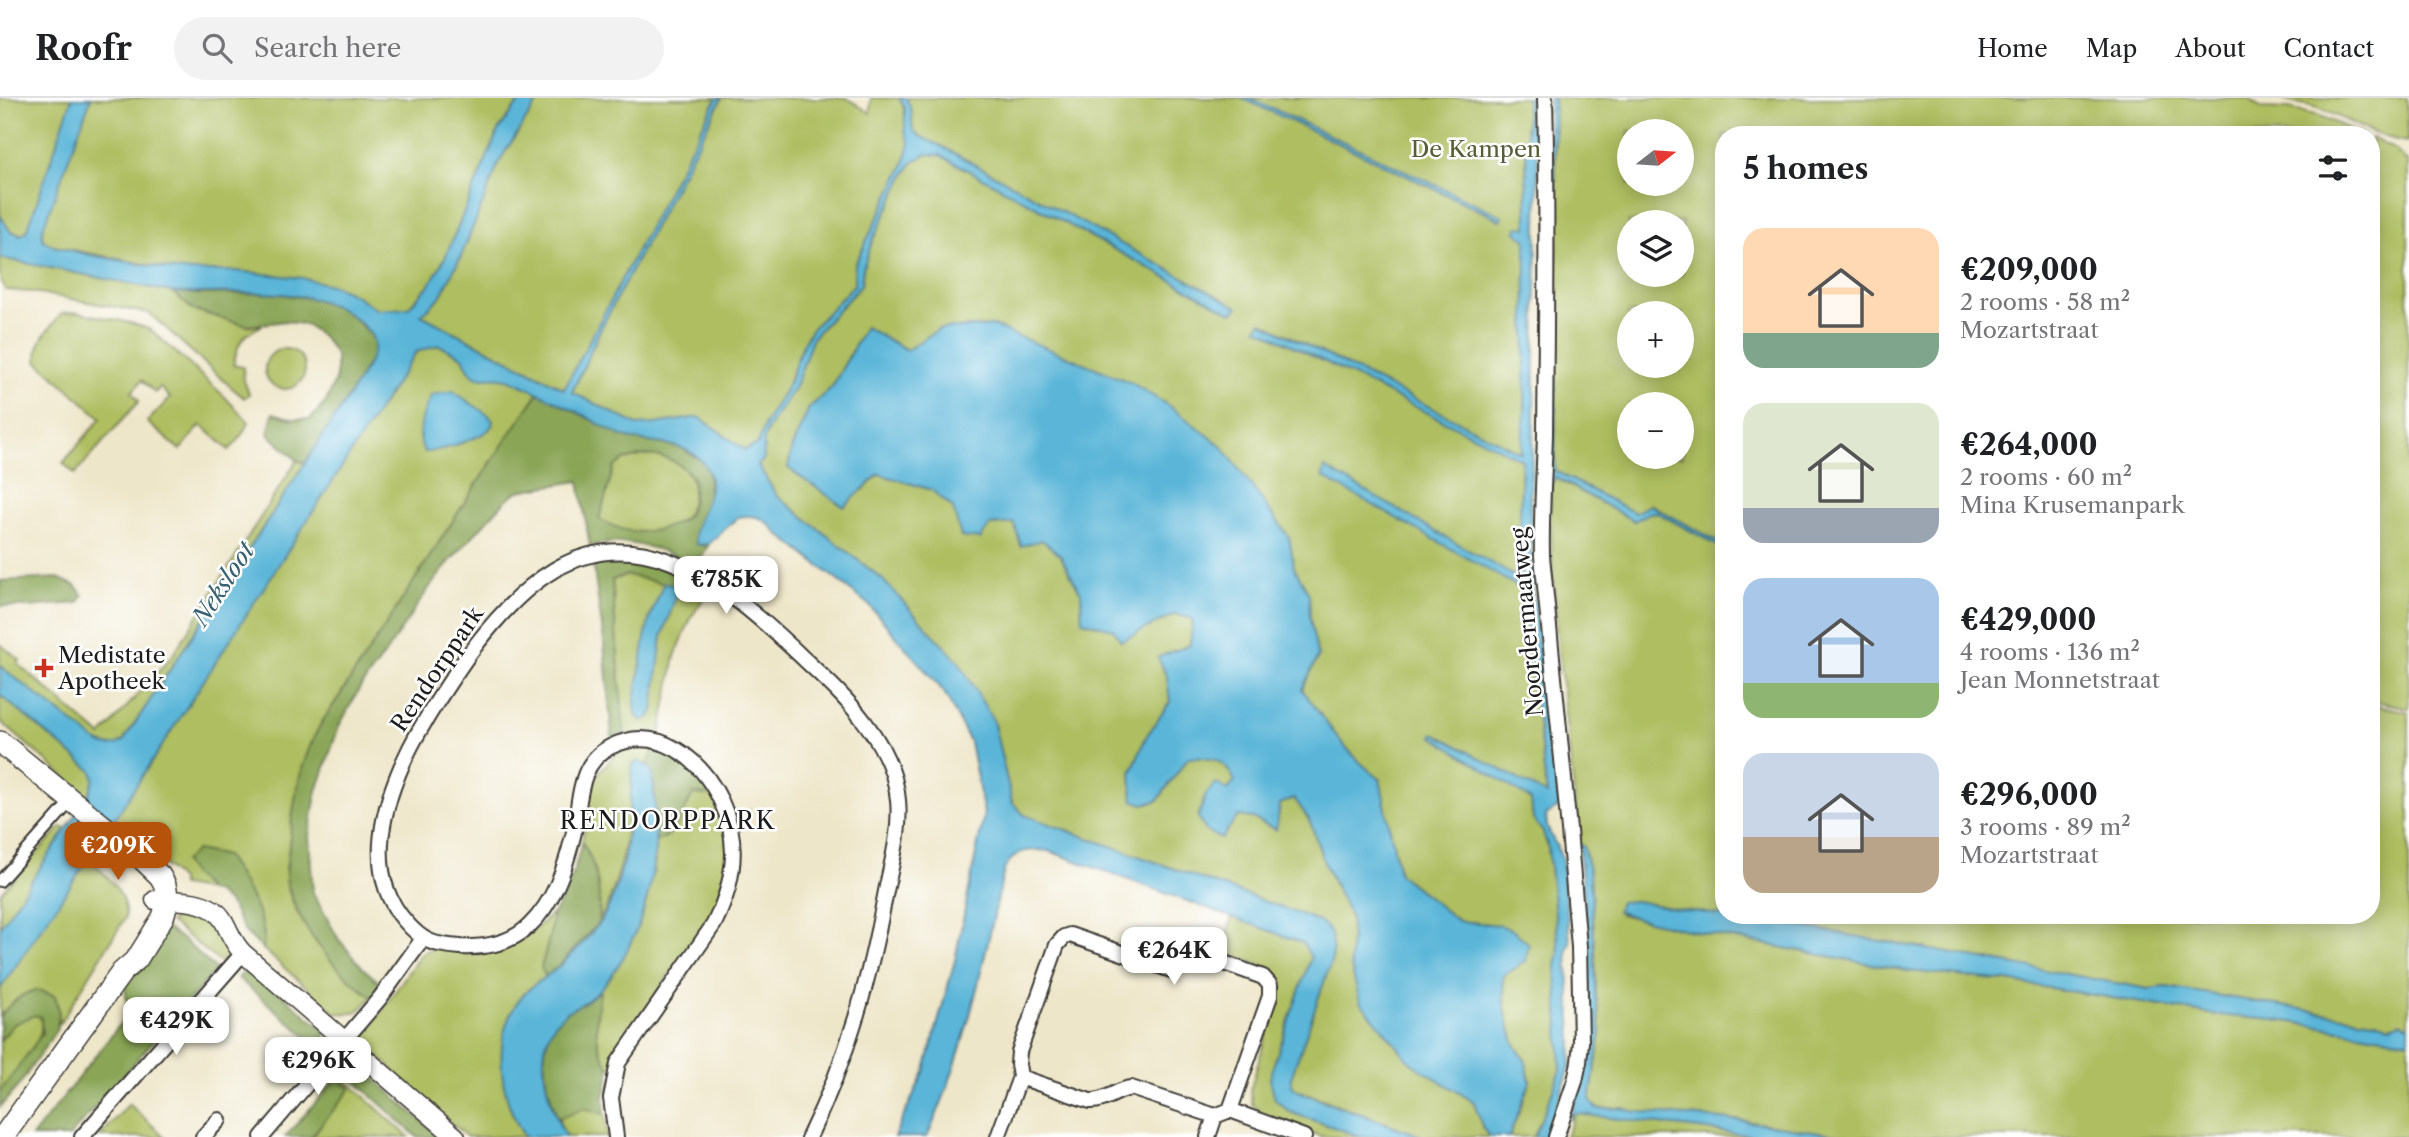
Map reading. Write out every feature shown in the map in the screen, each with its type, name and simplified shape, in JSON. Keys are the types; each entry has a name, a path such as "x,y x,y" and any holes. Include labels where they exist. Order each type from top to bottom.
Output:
{"main road":[{"path":"0,742 72,808"},
{"path":"0,754 160,876 163,917 137,959 122,972 3,1137"}],"street":[{"name":"Noordermaatweg","path":"1545,98 1546,300 1542,556 1579,947 1581,1042 1575,1081 1556,1137"},
{"name":"Rendorppark","path":"422,940 396,912 380,872 385,815 395,782 410,748 435,705 492,623 535,581 562,565 589,554 629,552 667,560 707,580 782,638 863,719 889,763 898,799 897,838 873,959 842,1066 809,1137"},
{"path":"262,1137 380,998 422,940 459,947 492,946 523,932 539,916 550,900 564,869 574,832 581,783 597,755 629,740 651,740 672,746 703,771 712,783 726,811 734,839 733,868 724,903 714,924 618,1063 611,1098 616,1137"},
{"path":"0,881 72,808"},
{"path":"162,900 204,905 217,912 234,944 243,953 456,1137"},
{"path":"998,1137 1020,1077 1018,1052 1057,945 1064,937 1076,935 1171,970 1202,958 1210,958 1263,977 1267,981 1270,996 1230,1110"},
{"path":"82,1137 243,953"},
{"path":"1020,1077 1097,1102 1131,1088 1215,1116 1230,1110 1304,1137"},
{"path":"1208,1137 1215,1116"},
{"path":"203,1137 219,1120"}],"green space":[{"path":"0,98 522,98 498,131 445,258 430,284 407,309 378,310 353,294 302,278 258,273 180,271 53,246 43,240 10,231 0,215"},
{"path":"540,98 717,98 565,389 421,315 440,297 462,254 500,160"},
{"path":"722,98 847,98 870,113 871,98 899,98 904,109 910,144 903,167 855,264 854,285 810,331 789,383 765,424 758,444 745,450 699,417 637,425 572,393 600,330"},
{"name":"De Kampen","path":"906,98 1242,98 1500,220 1501,216 1250,98 1526,98 1527,229 1516,232 1526,239 1525,416 1521,454 1262,322 1258,327 1522,459 1519,546 1522,581 1325,469 1323,476 1522,588 1547,796 1434,733 1432,736 1532,800 1533,819 1543,832 1548,847 1559,952 1556,964 1561,1070 1534,1137 1509,1137 1530,1082 1526,1062 1514,1043 1504,1007 1503,975 1526,961 1500,925 1458,921 1399,874 1380,779 1347,749 1302,689 1318,657 1310,619 1309,595 1294,567 1289,537 1050,350 993,326 939,329 907,350 865,327 832,387 809,408 792,447 788,468 863,490 879,474 932,490 953,508 990,525 1014,523 1060,555 1081,593 1082,621 1113,629 1121,640 1175,614 1193,619 1190,645 1158,657 1167,677 1170,702 1146,737 1131,773 1133,800 1157,801 1188,758 1217,761 1227,768 1236,782 1227,791 1206,794 1198,817 1222,838 1237,816 1253,818 1276,830 1280,804 1294,798 1310,821 1325,865 1351,918 1350,963 1411,1063 1474,1102 1483,1129 1490,1137 1424,1137 1295,1089 1291,1078 1333,956 1323,924 1024,815 1012,803 993,720 882,579 777,496 758,465 764,459 764,440 768,428 795,387 813,337 861,285 863,268 873,239 905,174 913,162 926,154 940,155 1232,313 1237,307 917,134 913,130"},
{"path":"1554,98 2245,98 2261,108 2289,109 2320,116 2343,126 1715,126 1715,540 1651,505 1635,513 1555,471 1557,229"},
{"path":"2281,98 2407,98 2408,142 2380,135 2380,126 2359,126 2320,109"},
{"path":"2380,142 2394,149 2408,162 2409,708 2380,702"},
{"path":"0,258 172,292 194,310 248,326 263,325 242,340 233,365 243,367 249,394 244,398 149,313 32,292 6,290 0,281"},
{"path":"172,292 273,293 315,299 347,311 372,336 374,353 305,463 297,460 268,434 273,413 293,419 310,419 326,402 336,378 336,355 324,338 307,325 286,321 248,326 194,310"},
{"path":"77,312 151,330 249,422 238,441 229,450 201,425 180,450 147,422 170,398 160,387 155,393 142,380 132,392 139,401 75,474 63,463 101,418 37,361 37,354 44,335 62,313"},
{"path":"439,345 463,357 467,367 476,376 507,379 539,392 322,722 308,751 295,798 286,866 290,894 306,928 318,945 345,974 372,997 356,1011 335,1013 263,949 264,938 258,913 226,856 196,850 193,875 209,891 181,886 180,880 126,827 113,818 416,352"},
{"path":"285,349 299,355 305,369 299,383 285,389 271,383 265,369 271,355"},
{"path":"539,392 624,437 679,447 702,461 708,469 709,497 695,533 703,546 709,544 697,566 672,554 645,546 617,543 590,546 579,481 518,491 506,500 429,588 361,686 339,726 316,794 309,836 313,893 339,940 381,984 372,997 330,960 307,929 291,896 286,878 295,798 305,759 322,722","holes":["651,455 677,464 693,478 692,503 687,516 667,527 641,532 624,530 599,519 614,467 624,460"]},
{"path":"644,455 672,460 686,471 693,487 691,505 687,515 674,525 651,532 629,532 599,519 614,466 624,460"},
{"path":"297,460 305,463 124,740 110,746 96,741 0,666 0,644 20,660 18,664 101,736 172,656"},
{"path":"1554,477 1634,521 1656,512 1715,544 1715,914 1636,901 1620,914 1683,929 1909,971 2007,981 2217,1015 2285,1021 2409,1041 2409,1137 1853,1137 1744,1121 1631,1111 1623,1108 1596,1108 1590,1101 1601,1032 1596,997 1590,874 1583,846 1580,845 1556,619 1551,528"},
{"path":"620,559 653,565 703,588 691,590 627,575 612,580 624,734 612,738 604,642 593,563"},
{"path":"627,575 664,583 650,617 635,701 658,666 662,637 679,587 691,590 703,588 708,591 691,618 675,656 661,731 624,734 612,580"},
{"path":"58,578 76,586 83,596 78,603 0,606 0,581"},
{"path":"0,695 92,771 94,779 88,797 0,721"},
{"path":"2380,706 2409,712 2409,1025 2401,1022 2391,1026 2166,987 2149,989 1787,924 2380,924"},
{"path":"642,745 654,747 632,804 615,884 599,922 597,881 592,862 582,842 593,783 597,774 621,749"},
{"path":"654,747 681,757 714,796 693,794 674,829 656,841 654,786 648,767"},
{"path":"693,794 714,796 727,835 729,868 715,907 620,1048 610,1069 602,1056 597,1037 595,1018 600,989 623,958 654,870 656,841 675,829"},
{"path":"61,827 67,829 0,927 0,893"},
{"path":"582,842 592,862 597,881 599,922 546,977 541,968 553,913 572,878"},
{"path":"196,850 226,856 258,913 264,938 263,949 245,932 230,904 217,893 209,891 184,862"},
{"path":"88,857 119,892 125,918 59,1025 55,996 46,992 24,995 0,1016 0,989"},
{"path":"180,913 198,914 211,921 229,953 221,963 170,922"},
{"path":"553,913 541,967 546,977 521,998 506,1032 503,1050 504,1086 516,1121 525,1137 467,1137 375,1054 364,1042 367,1033 420,955 441,948 469,954 498,949 528,934"},
{"path":"1232,917 1303,943 1311,957 1272,1069 1275,1099 1290,1112 1362,1137 1323,1137 1263,1114 1252,1104 1250,1091 1280,987 1272,973 1264,968 1222,952"},
{"path":"166,928 185,941 216,970 69,1137 32,1137 128,1014 125,986"},
{"path":"247,969 252,970 324,1030 326,1043 321,1049 238,978"},
{"path":"600,989 597,1038 610,1069 604,1098 605,1114 584,1108 558,1119 545,1067 547,1042 552,1029 563,1015 588,1000"},
{"path":"38,990 55,996 59,1014 57,1029 20,1084 0,1107 0,1092 42,1034 41,1017 35,1015 14,1024 0,1041 0,1016 22,996"},
{"path":"39,1015 40,1034 36,1045 0,1092 2,1037 15,1023"},
{"path":"353,1060 437,1137 417,1137 343,1070"},
{"path":"340,1075 409,1137 311,1137 349,1091 350,1088 337,1078"},
{"path":"337,1078 350,1088 349,1091 311,1137 285,1137"},
{"path":"129,1104 165,1137 99,1137"},
{"path":"584,1108 605,1114 608,1137 566,1137 558,1119"},
{"path":"1575,1114 1579,1114 1763,1137 1566,1137"}],"water":[{"path":"72,98 91,98 42,231 43,240 53,246 91,255 180,271 236,271 302,278 335,286 378,310 408,308 430,284 445,258 498,131 522,98 540,98 500,160 462,254 440,297 421,315 564,389 717,98 722,98 600,330 572,392 637,425 699,417 745,450 758,444 765,424 789,383 810,331 854,285 855,264 903,167 910,144 905,131 905,107 899,98 906,98 910,107 913,130 926,139 1238,307 1232,313 940,155 926,154 913,162 905,174 873,239 863,268 861,285 813,337 795,387 768,428 764,440 764,459 758,465 777,496 882,579 959,662 993,720 1012,802 1024,815 1323,924 1331,934 1333,956 1291,1078 1292,1084 1305,1094 1424,1137 1362,1137 1290,1112 1275,1099 1270,1080 1272,1069 1311,957 1303,943 1049,851 1035,850 1017,854 1004,870 963,1039 941,1105 927,1137 894,1137 925,1070 955,960 984,814 970,742 944,692 869,605 764,520 755,516 738,517 709,544 697,545 696,527 710,485 704,464 688,450 625,437 510,380 477,377 472,374 463,357 439,345 416,352 94,851 0,989 0,927 88,797 94,779 92,771 0,695 0,666 96,741 110,746 124,740 349,396 374,348 372,337 361,324 340,309 318,300 270,293 172,292 0,258 0,215 10,231 21,235 27,231"},
{"path":"1242,98 1250,98 1502,216 1501,220"},
{"path":"1526,98 1537,98 1538,165 1534,421 1530,499 1532,573 1542,679 1559,807 1546,815 1547,827 1562,858 1570,942 1567,951 1572,1035 1571,1064 1546,1137 1534,1137 1561,1070 1556,964 1559,952 1548,847 1543,832 1533,819 1531,800 1432,736 1434,733 1547,795 1522,589 1323,477 1325,468 1521,580 1519,546 1522,460 1257,328 1261,322 1521,453 1525,416 1526,239 1516,232 1517,227 1527,228"},
{"path":"1549,98 1554,98 1555,471 1635,513 1650,505 1715,540 1715,544 1656,512 1634,521 1555,477 1552,483 1549,482"},
{"path":"993,326 1132,383 1172,408 1222,446 1289,537 1294,567 1309,594 1310,619 1318,657 1302,689 1347,749 1380,779 1399,874 1458,921 1500,925 1514,931 1529,944 1526,961 1503,976 1504,1007 1514,1043 1526,1062 1530,1082 1509,1137 1490,1137 1483,1129 1474,1102 1411,1063 1360,1002 1350,963 1351,918 1325,865 1310,821 1294,798 1280,804 1276,830 1253,818 1238,816 1221,838 1207,832 1198,817 1206,794 1216,783 1227,790 1235,782 1227,768 1217,761 1188,758 1157,801 1142,804 1133,800 1131,773 1146,737 1170,702 1167,677 1158,657 1190,645 1193,619 1175,614 1121,641 1113,629 1082,621 1081,593 1060,555 1042,540 1021,546 1014,523 990,525 980,539 961,537 953,508 932,490 879,474 844,507 788,468 792,447 809,408 832,387 865,327 907,350 939,329"},
{"path":"453,391 488,415 492,425 473,439 424,452 420,430 428,401 432,395"},
{"path":"664,583 679,587 662,637 653,711 649,718 641,721 636,715 635,701 645,638 650,617"},
{"path":"639,761 652,770 656,820 653,867 643,912 623,958 604,986 562,1016 546,1043 544,1059 548,1092 566,1137 525,1137 516,1122 504,1086 502,1047 505,1029 522,996 576,950 600,922 609,905 622,868 633,764"},
{"path":"1579,845 1583,846 1590,874 1596,997 1601,1032 1590,1100 1596,1108 1623,1108 1631,1111 1744,1121 1853,1137 1763,1137 1579,1114 1574,1114 1569,1120 1583,1077 1588,1048 1586,923"},
{"path":"1636,901 1715,914 1715,924 1787,924 2149,989 2166,987 2391,1026 2401,1022 2409,1025 2409,1041 2285,1021 2217,1015 2007,981 1909,971 1636,918 1617,911 1620,902"}],"place":[{"name":"Medistate Apotheek","path":"44,668"}],"district":[{"name":"RENDORPPARK","path":"668,820"}],"water label":[{"name":"Neksloot","path":"223,584"}]}
